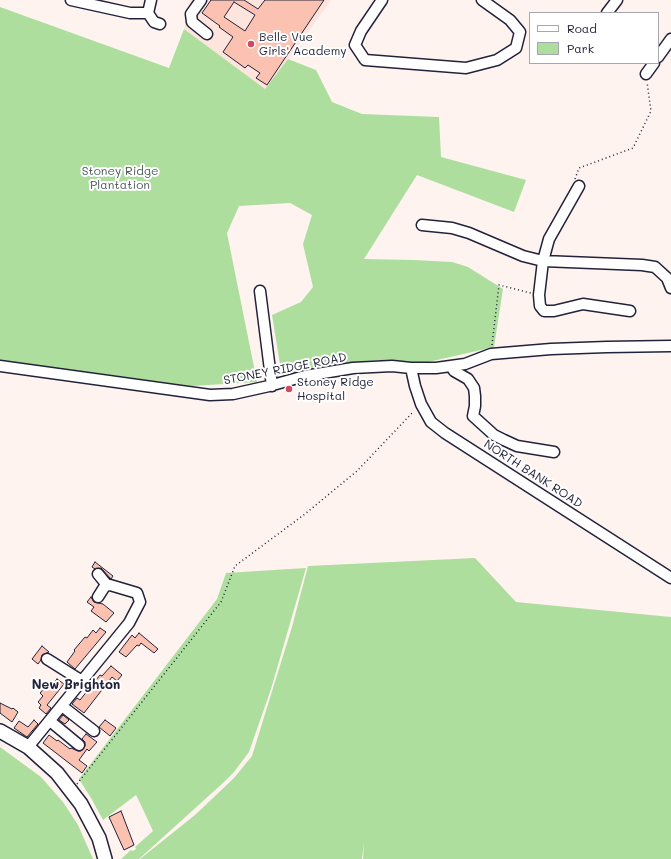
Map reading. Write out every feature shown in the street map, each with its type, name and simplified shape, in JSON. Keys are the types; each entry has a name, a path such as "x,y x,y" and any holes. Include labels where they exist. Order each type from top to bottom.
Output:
{"main road":[{"path":"0,731 28,747 57,772 82,804 99,838 105,859"}],"street":[{"path":"71,0 101,4 130,13 148,13"},
{"path":"151,0 148,13 154,22 160,24"},
{"path":"200,0 191,14 192,22 207,34"},
{"path":"382,0 361,31 355,45 365,60 466,68 497,60 516,48 520,32 510,20 482,0"},
{"path":"608,12 617,0"},
{"path":"659,56 671,39"},
{"path":"646,74 653,64"},
{"path":"579,186 549,239 543,261 539,295 540,306 544,311 554,311 583,304 630,312"},
{"path":"422,225 452,228 469,233 523,256 543,261 642,265 655,267 667,278 671,288"},
{"path":"260,291 272,386"},
{"name":"STONEY RIDGE ROAD","path":"0,366 210,395 233,394 272,386 305,376 352,368 392,366 436,368 465,364 491,354 551,349 671,346"},
{"path":"451,366 454,371 468,379 474,388 476,406 473,416 494,435 517,446 554,452"},
{"name":"NORTH BANK ROAD","path":"411,368 421,404 431,422 445,433 671,578"},
{"path":"28,747 130,623 140,602 137,593 107,585 98,574"},
{"path":"98,597 107,585"},
{"path":"47,659 82,681"},
{"path":"62,706 94,731"},
{"path":"50,721 79,745"}],"path":[{"path":"579,186 574,180 579,168 633,148 651,111 646,74"},
{"path":"491,354 499,285 539,295"},
{"path":"72,791 221,602 235,566 305,514 357,471 421,404"}],"shaded area":[{"name":"Belle Vue Girls' Academy","path":"190,0 331,0 266,90 184,29"}],"green space":[{"name":"Stoney Ridge Plantation","path":"0,7 169,68 184,29 265,89 288,59 316,70 332,102 362,114 439,117 441,157 526,180 514,212 417,175 364,259 452,262 468,267 503,289 494,347 424,363 405,363 393,360 365,361 282,377 272,315 301,302 313,287 303,244 312,215 290,203 239,206 227,233 257,382 192,386 0,360"},
{"path":"475,558 516,602 671,617 671,859 363,859 364,842 362,859 140,859 195,815 234,778 252,756 292,627 308,566"},
{"path":"306,568 271,689 249,752 234,772 224,782 139,859 121,859 131,850 133,851 136,849 135,847 153,831 136,795 103,820 79,779 217,599 226,573"},
{"path":"0,747 41,777 63,802 78,825 93,859 0,859"}],"building":[{"name":"Belle Vue Girls' Academy","path":"211,0 244,0 258,9 265,0 324,0 267,85 256,78 260,73 248,65 245,68 223,52 233,37 202,13","holes":["234,2 255,15 245,31 224,17"]},
{"path":"95,562 113,576 111,579 101,568 95,569 92,567"},
{"path":"91,597 94,602 103,604 114,613 106,622 91,611 94,607 87,602"},
{"path":"100,628 106,632 75,669 67,662 75,651 74,650 93,630 96,633"},
{"path":"139,633 158,649 154,653 141,643 139,646 137,645 126,657 119,652 132,635 135,638"},
{"path":"42,646 49,652 42,655 38,664 32,659"},
{"path":"111,666 122,675 117,681 112,677 84,713 72,704 77,698 80,700 100,675 102,676"},
{"path":"57,679 64,684 47,705 51,708 46,714 39,708 41,705 38,702 43,696 40,693 47,685 50,687"},
{"path":"0,703 12,709 13,708 18,712 12,722 0,713"},
{"path":"63,715 69,720 65,724 59,720"},
{"path":"34,720 38,724 27,737 14,728 19,721 28,727"},
{"path":"105,720 116,728 110,736 99,727"},
{"path":"86,734 97,742 89,751 87,749 79,760 87,766 82,773 43,743 49,735 70,749 81,751 85,746 85,742 82,739"},
{"path":"121,811 134,845 124,850 109,817"}],"place":[{"name":"Belle Vue Girls' Academy","path":"251,44"},
{"name":"Stoney Ridge Hospital","path":"289,389"}],"district":[{"name":"New Brighton","path":"76,685"}]}
